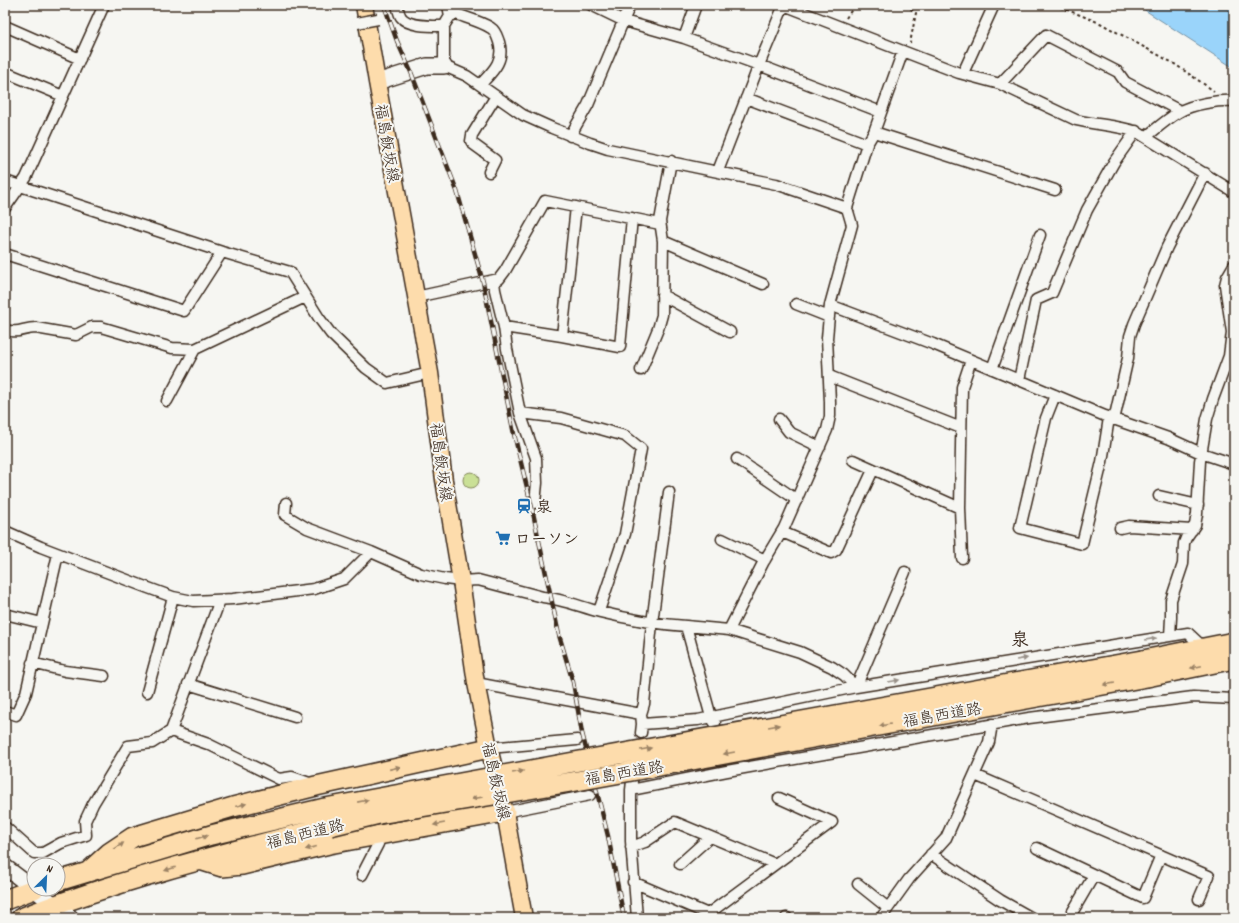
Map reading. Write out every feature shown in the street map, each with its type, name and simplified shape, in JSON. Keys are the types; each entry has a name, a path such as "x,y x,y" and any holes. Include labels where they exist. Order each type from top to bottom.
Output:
{"highway":[{"name":"福島西道路","path":"21,918 54,905 198,860 380,814 577,781 1145,669 1204,648 1234,642"},
{"name":"福島西道路","path":"66,878 211,835 325,808 574,762 1145,669 1234,659"},
{"path":"89,871 109,852 133,837 233,807 316,786 489,748"},
{"path":"198,860 222,867 242,865 329,844 505,812"},
{"path":"5,900 26,892"}],"main road":[{"name":"福島飯坂線","path":"364,5 430,373 444,480 476,682 489,748 505,812 524,918"}],"street":[{"path":"5,208 26,178 104,5"},
{"path":"397,5 401,17 405,21 425,26 444,26"},
{"path":"448,5 450,16"},
{"path":"592,5 624,21 684,38 881,112"},
{"path":"570,136 588,105 630,5"},
{"path":"684,38 696,5"},
{"path":"718,171 784,5 963,73 1000,84 1076,120 1121,127 1136,131 1234,192"},
{"path":"963,73 994,5"},
{"path":"444,66 444,26 450,16 456,14 492,29 497,35 501,53 500,60 493,71 480,85"},
{"path":"357,23 378,19"},
{"path":"5,26 80,59"},
{"path":"1000,84 1046,35 1118,72 1125,82 1180,111"},
{"path":"729,630 765,560 782,532 827,430 830,416 827,338 830,305 852,225 847,208 867,144 874,132 906,52"},
{"path":"377,82 427,66 444,66 467,76 523,115 570,136 608,149 776,184 847,208"},
{"path":"5,72 63,96"},
{"path":"489,172 496,160 471,141 472,135 496,96"},
{"path":"746,98 867,144"},
{"path":"1146,137 1166,120 1180,111 1199,105 1231,101"},
{"path":"1018,380 1036,300 1052,293 1087,210 1114,162 1136,131"},
{"path":"874,132 1055,190"},
{"path":"641,370 658,329 662,315 663,241 660,224 671,161"},
{"path":"1055,395 1046,418 1020,528 1082,544 1128,358 1130,336 1166,247 1205,174"},
{"path":"5,181 222,252 290,272 305,297 331,334 366,368 381,379 388,383 430,373"},
{"path":"416,297 499,279 545,201 660,224"},
{"path":"562,336 576,207"},
{"path":"504,328 562,336 620,347 632,218"},
{"path":"992,369 1040,235"},
{"path":"663,241 763,284"},
{"path":"5,254 184,311 222,252"},
{"path":"1170,636 1171,600 1183,564 1186,538 1195,525 1198,505 1201,453 1207,419 1229,356 1232,332 1226,285 1227,277 1234,265"},
{"path":"494,281 520,413 536,458 537,483 535,503"},
{"path":"662,295 730,332"},
{"path":"5,330 16,332 36,328 76,335 92,327 100,327 172,348 195,349 305,297"},
{"path":"796,304 829,317"},
{"path":"830,305 933,344 1112,419 1168,438 1201,453 1234,464"},
{"path":"167,402 195,349"},
{"path":"962,558 960,508 962,387 971,360"},
{"path":"829,376 961,428"},
{"path":"520,413 561,418 625,436 640,449 625,534 599,611"},
{"path":"779,419 789,432 820,447"},
{"path":"737,460 797,500"},
{"path":"853,460 960,508"},
{"path":"782,532 831,553 836,550 873,470"},
{"path":"669,492 652,623 644,704 641,714 642,729 698,720 713,720 856,687 1188,633 1204,648"},
{"path":"1159,496 1198,505"},
{"path":"286,503 284,515 307,528 371,552 422,574 461,581 478,580 652,623 729,630 807,655 832,667 844,675 856,687"},
{"path":"1120,528 1129,526 1192,530"},
{"path":"5,531 58,554 173,597 193,601 220,600 314,589 344,579 371,552"},
{"path":"722,539 765,560"},
{"path":"5,711 16,715 26,692 58,554"},
{"path":"856,687 905,572"},
{"path":"147,692 173,597"},
{"path":"5,827 34,853 43,853 61,843 86,835 85,821 92,804 128,746 152,744 171,731 220,600"},
{"path":"5,614 42,623"},
{"path":"686,626 713,720"},
{"path":"32,663 65,671 104,676"},
{"path":"476,682 641,714"},
{"path":"188,684 295,717"},
{"path":"637,918 631,847 632,786 1029,718 1193,698 1234,700"},
{"path":"880,918 909,879 946,838 990,742 992,724"},
{"path":"171,731 208,744 279,780 292,777 316,786"},
{"path":"489,748 577,740"},
{"path":"975,775 1209,876 1198,899"},
{"path":"505,812 590,795"},
{"path":"633,882 708,914 832,822 779,798"},
{"path":"631,847 645,842 675,822 775,864"},
{"path":"362,875 378,844 381,834"},
{"path":"680,864 710,837"},
{"path":"1037,848 1143,898 1161,855"},
{"path":"931,854 994,896 1031,918"},
{"path":"5,867 26,883"},
{"path":"1069,918 1094,875"},
{"path":"858,884 888,908"},
{"path":"44,897 71,918"}],"path":[{"path":"839,26 855,5"},
{"path":"906,5 916,13 906,52"},
{"path":"1055,5 1100,22 1173,63 1231,101"}],"green space":[{"path":"471,472 477,474 479,480 477,486 471,488 465,486 463,480 465,474"}],"water":[{"path":"1137,5 1234,5 1234,68"}],"railway":[{"path":"384,5 457,191 483,282 514,434 532,508 559,635 573,682 582,733 608,836 624,918"}],"place":[{"name":"泉","path":"524,506"},
{"name":"ローソン","path":"503,538"}],"district":[{"name":"泉","path":"1020,639"}]}
